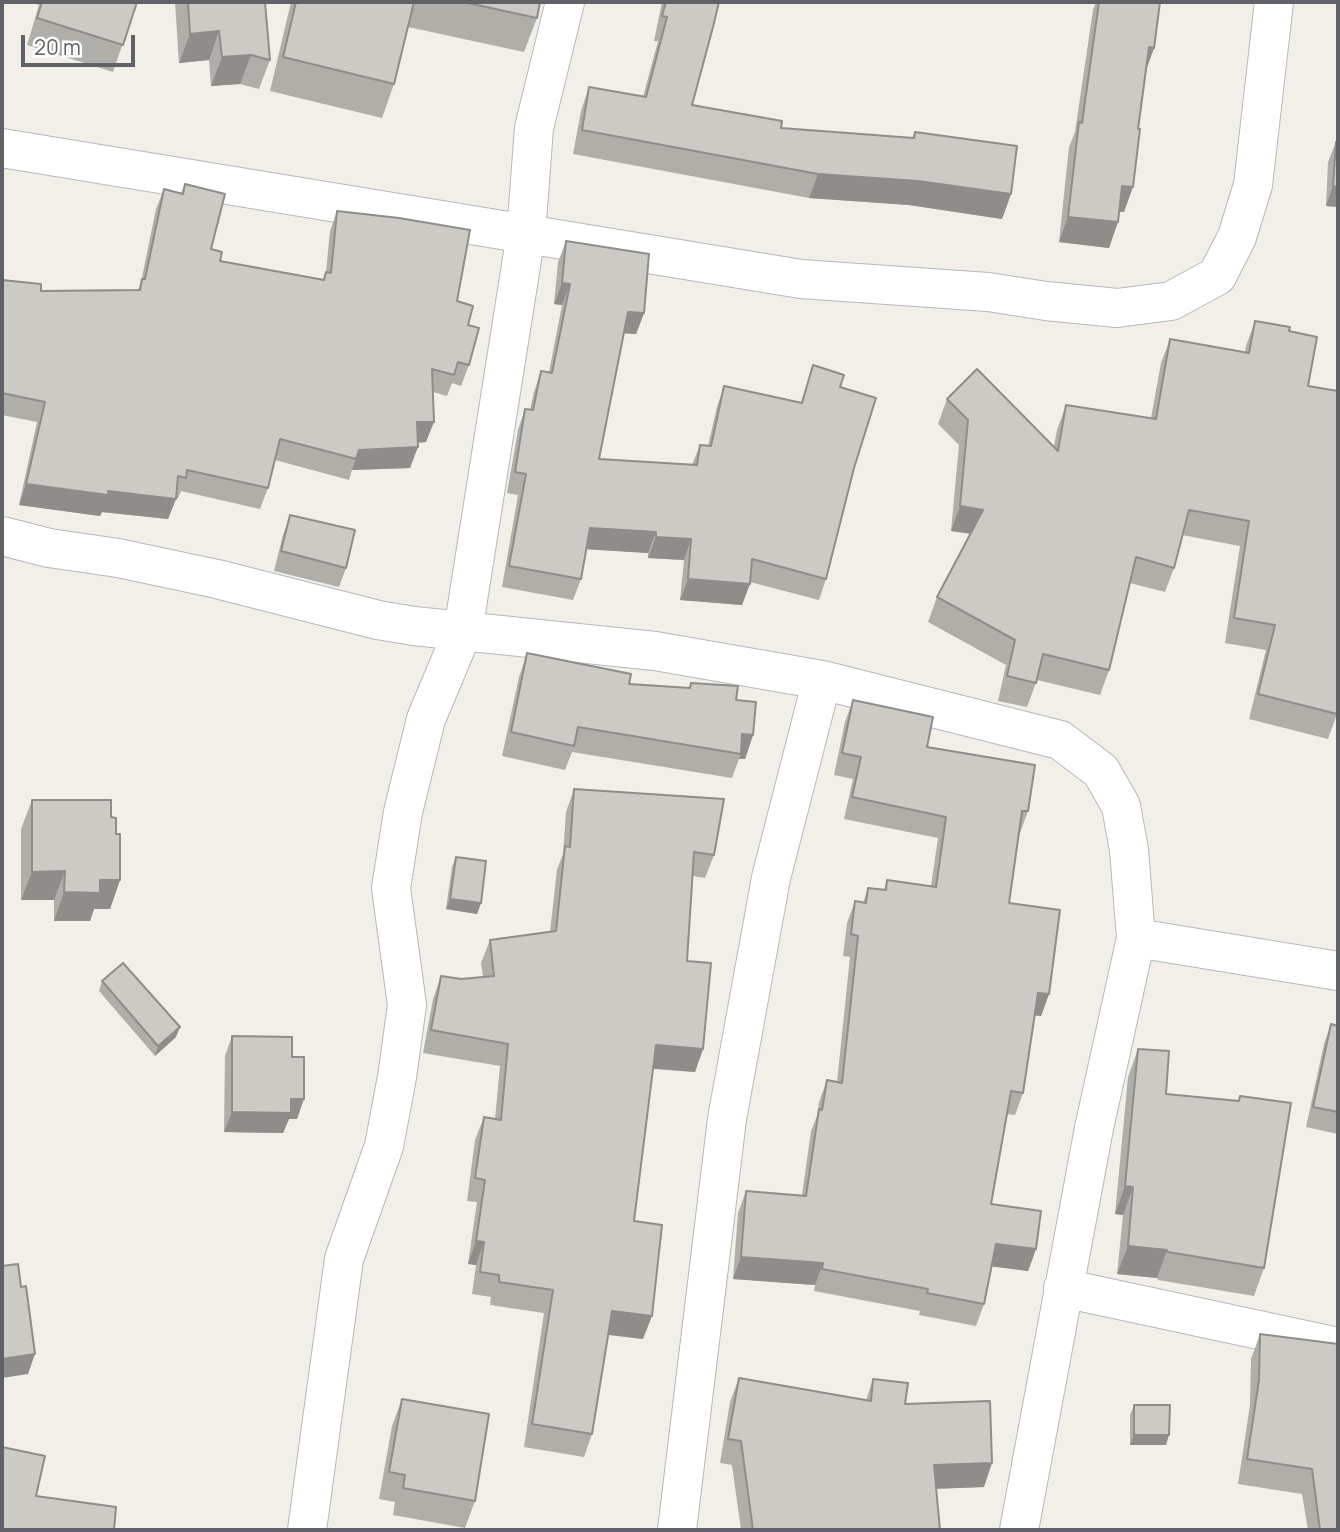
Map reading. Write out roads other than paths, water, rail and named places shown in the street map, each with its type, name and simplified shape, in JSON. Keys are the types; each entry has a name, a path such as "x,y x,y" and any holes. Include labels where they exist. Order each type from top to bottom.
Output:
{"street":[{"path":"307,1530 344,1259 384,1146 407,1005 391,888 402,812 426,719 463,631 526,234 534,128 565,2"},
{"path":"2,148 801,279 988,292 1117,308 1171,301 1217,276 1237,237 1253,185 1274,2"},
{"path":"2,536 49,548 118,558 217,579 378,620 654,651 822,680 1060,740 1101,771 1121,806 1129,850 1136,938 1063,1288 1019,1530"},
{"path":"677,1530 727,1119 771,878 822,680"},
{"path":"1136,938 1338,971"},
{"path":"1063,1288 1338,1347"}]}
